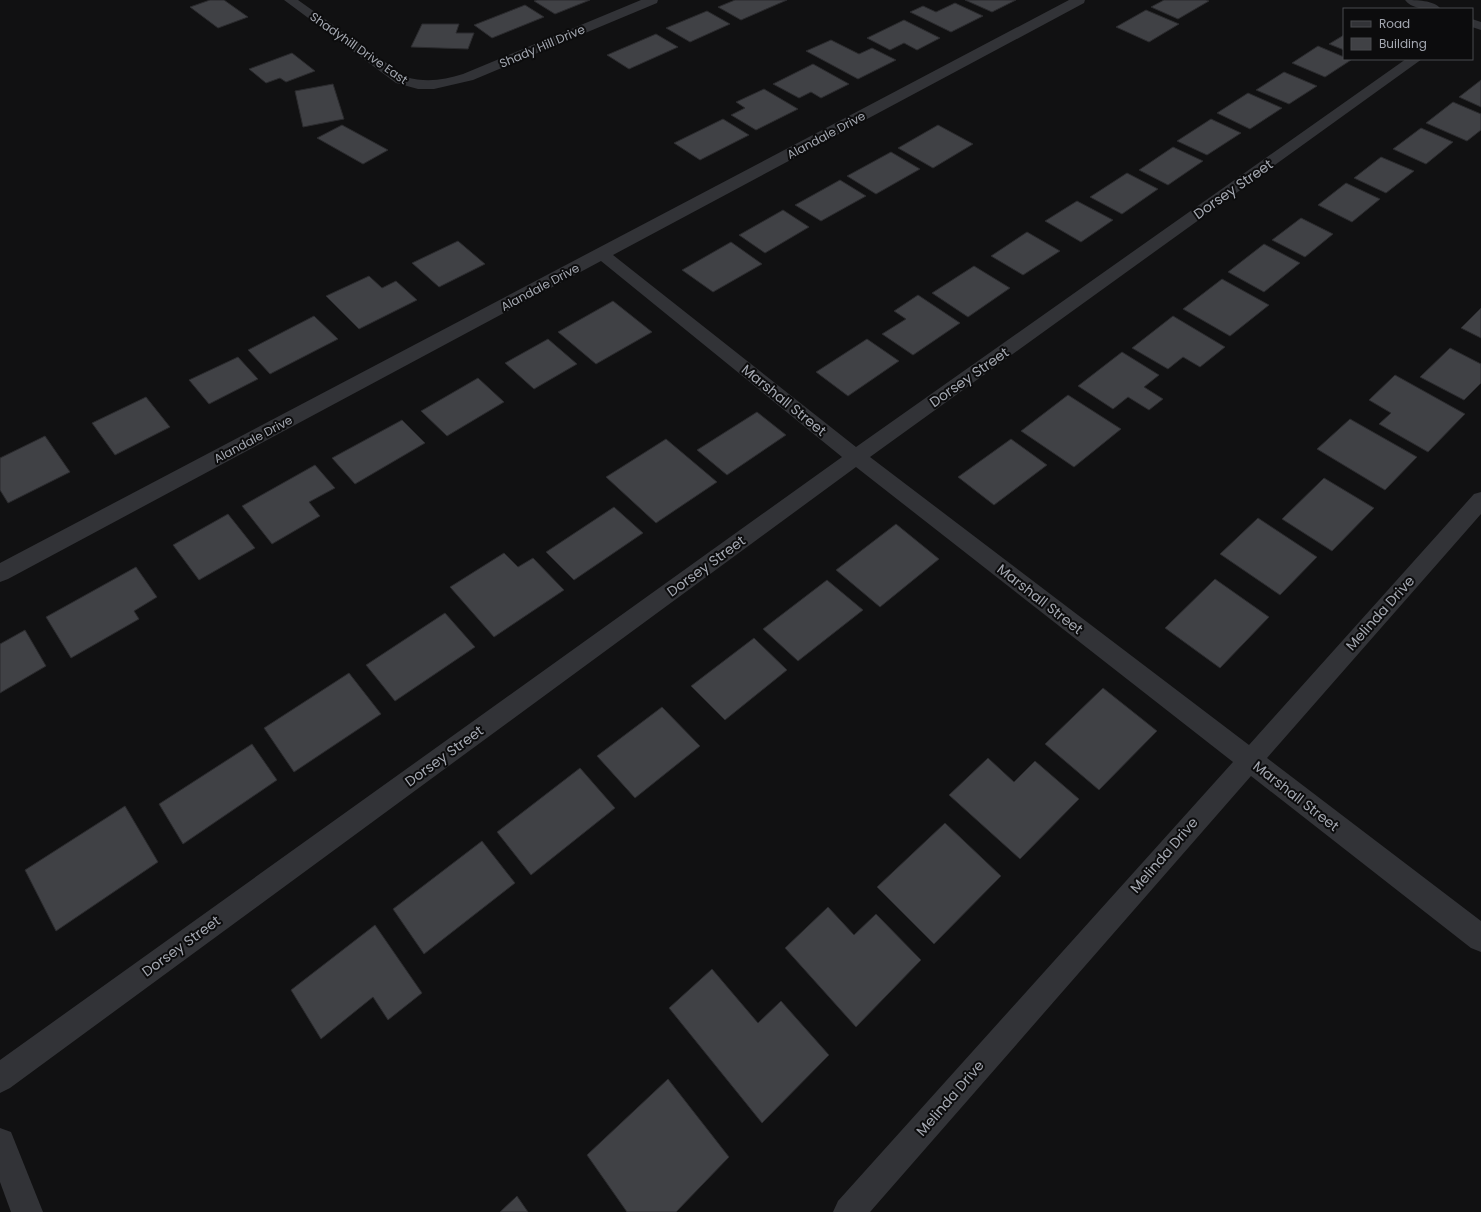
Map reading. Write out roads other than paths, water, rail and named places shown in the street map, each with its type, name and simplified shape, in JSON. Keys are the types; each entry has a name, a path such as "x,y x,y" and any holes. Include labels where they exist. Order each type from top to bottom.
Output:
{"street":[{"name":"Shadyhill Drive East","path":"290,0 401,80 415,85 431,85"},
{"name":"Shady Hill Drive","path":"431,85 450,83 468,77 652,0"},
{"name":"Alandale Drive","path":"0,574 1079,0"},
{"path":"1411,0 1432,8"},
{"name":"Dorsey Street","path":"0,1078 856,457 1414,60"},
{"name":"Marshall Street","path":"602,254 856,457 1481,938"},
{"name":"Melinda Drive","path":"849,1212 1481,500"},
{"path":"0,1143 27,1212"}]}
